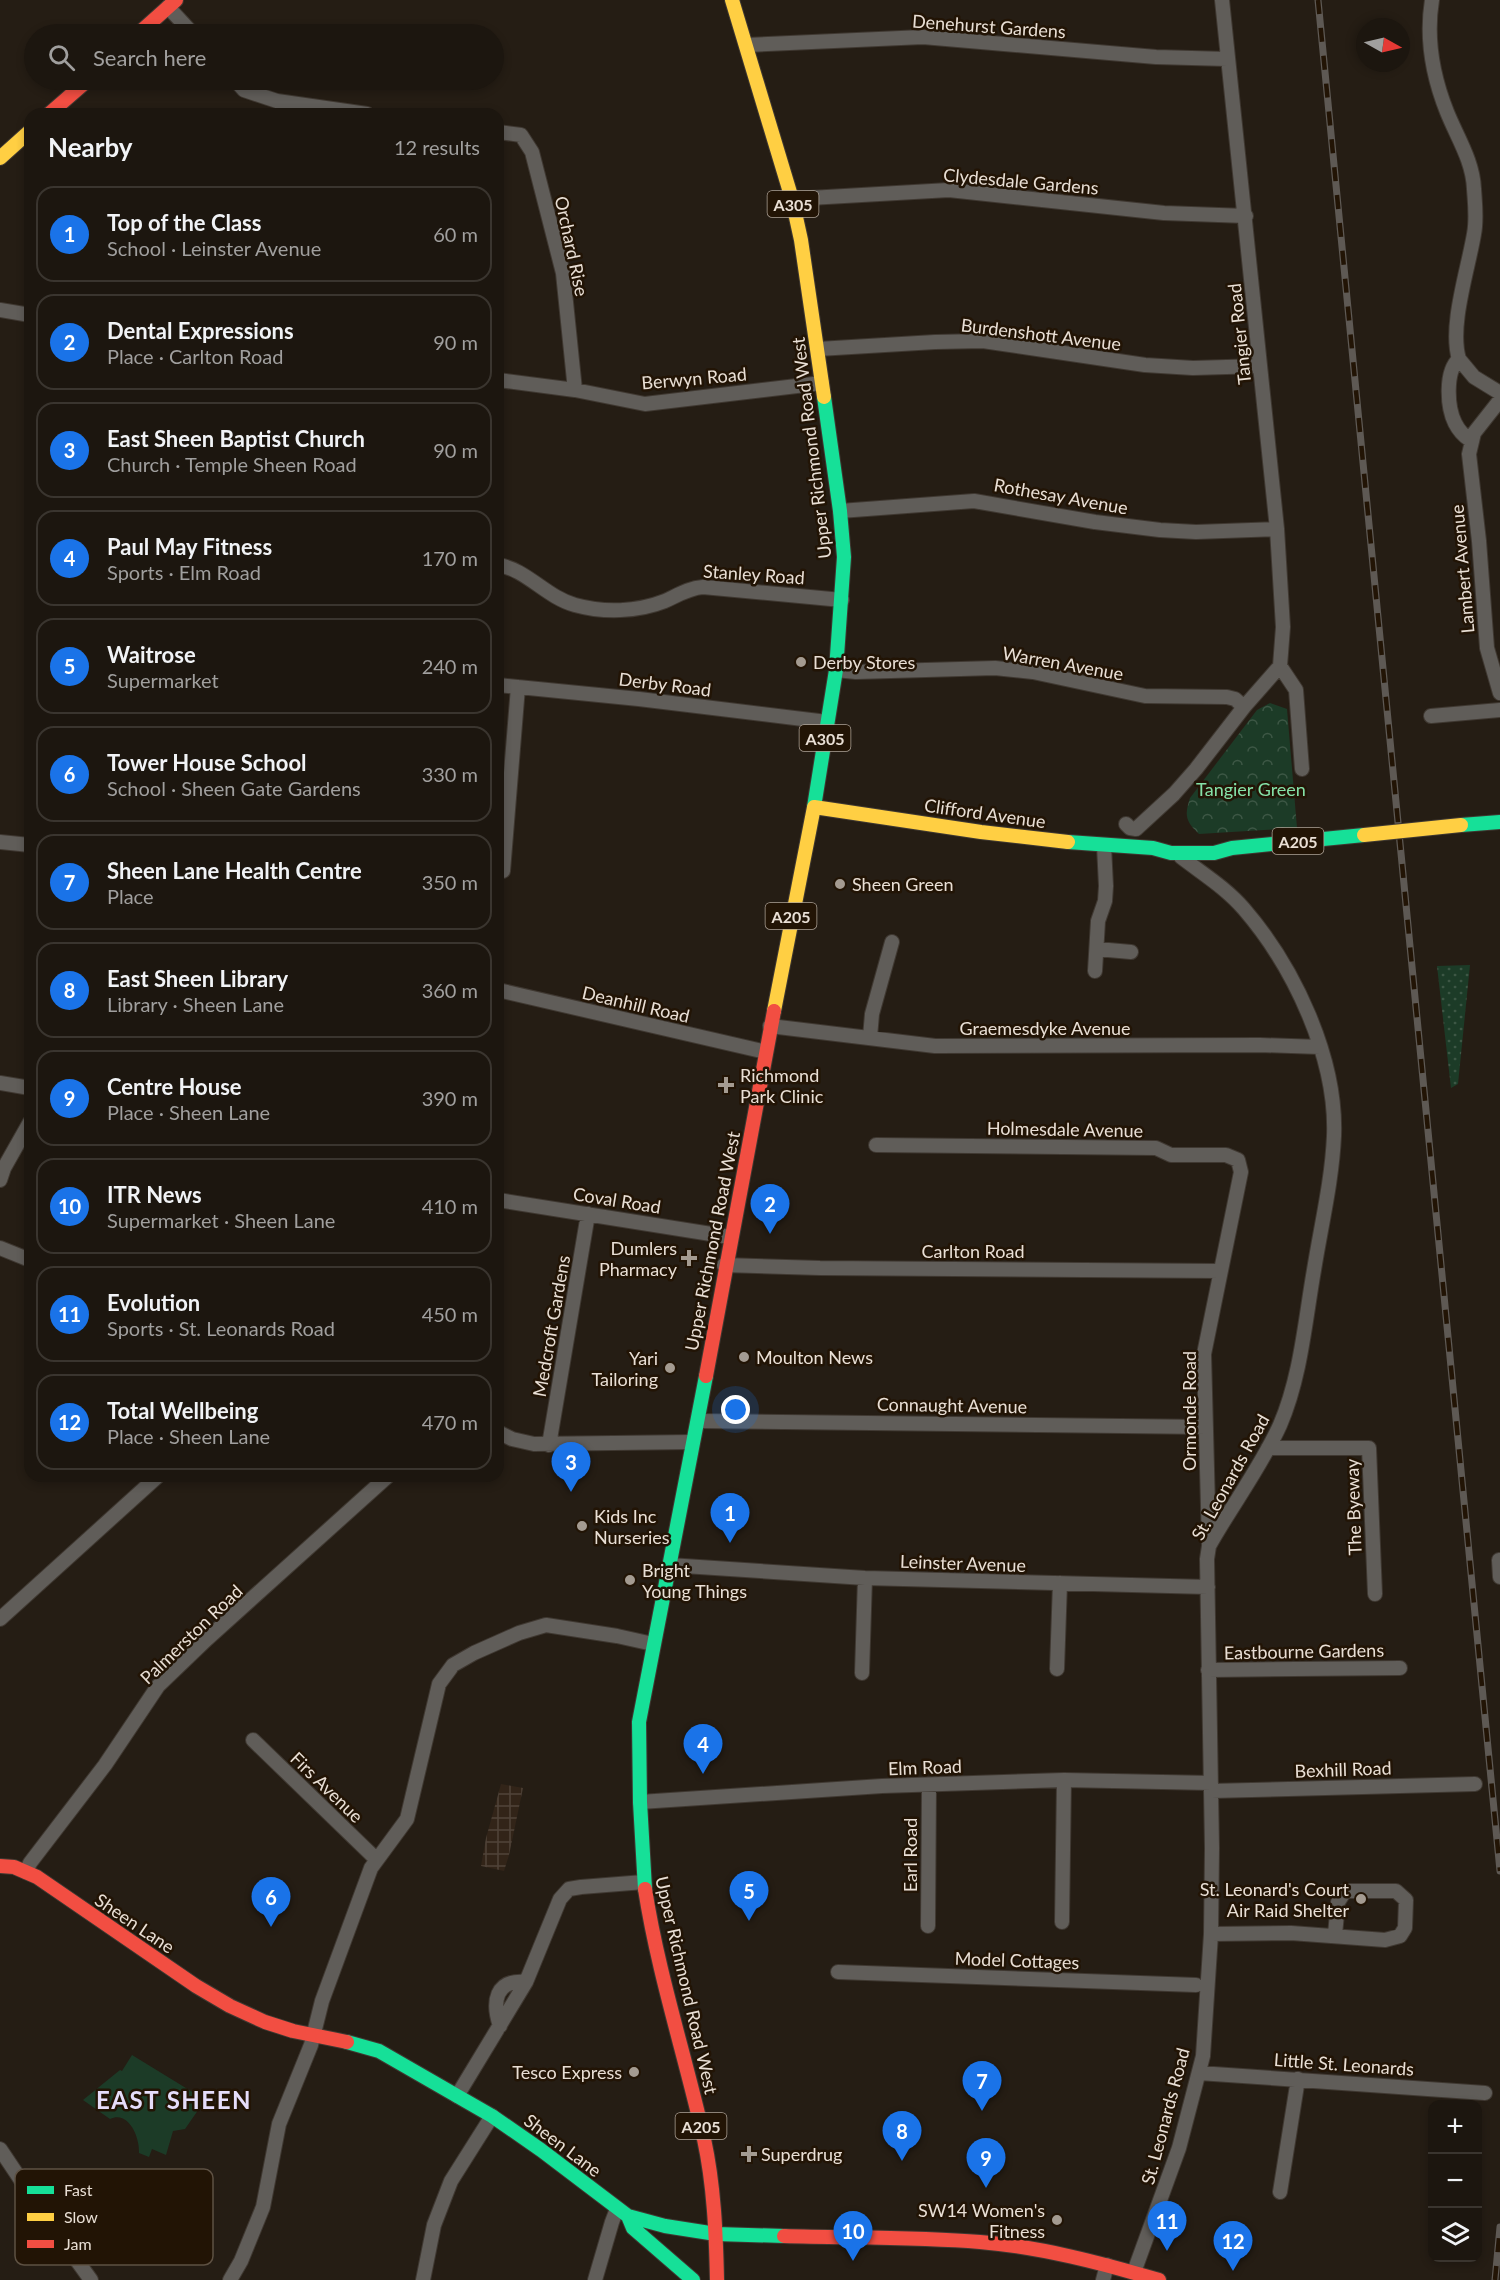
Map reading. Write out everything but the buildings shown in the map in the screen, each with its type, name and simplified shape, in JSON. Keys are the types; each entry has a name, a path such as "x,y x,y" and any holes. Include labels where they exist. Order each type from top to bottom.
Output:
{"main road":[{"name":"Upper Richmond Road West","path":"717,2280 716,2234 704,2140 667,1992 644,1882 639,1722 692,1442 698,1421 724,1265 814,807 836,669 844,557 840,511 801,240 792,199 732,0"},
{"path":"149,24 172,4"},
{"path":"56,108 77,90"},
{"path":"0,158 24,136"},
{"name":"Clifford Avenue","path":"814,807 981,832 1104,846 1153,848 1180,853 1214,853 1232,848 1500,822"},
{"name":"Clifford Avenue","path":"1153,848 1171,844 1204,843 1232,848"},
{"name":"Sheen Lane","path":"0,1863 37,1877 196,1986 230,2006 265,2022 379,2051 492,2116 623,2212 665,2226 716,2234 981,2242 1031,2249 1107,2265 1159,2280"},
{"path":"623,2212 633,2228 693,2280"}],"street":[{"name":"Tangier Road","path":"1222,0 1277,529 1283,627 1280,666"},
{"path":"1432,0 1433,65 1446,111 1468,159 1474,185 1475,231 1455,327 1455,346 1459,359 1474,377 1500,393"},
{"path":"172,4 186,24"},
{"name":"Denehurst Gardens","path":"747,45 923,37 1156,57 1227,59"},
{"path":"244,90 277,101 326,108"},
{"name":"Orchard Rise","path":"504,133 520,135 532,152 562,273 575,390"},
{"name":"Clydesdale Gardens","path":"792,199 949,190 1164,213 1246,216"},
{"path":"0,310 24,314"},
{"name":"Burdenshott Avenue","path":"818,349 983,341 1145,365 1193,368 1260,366"},
{"path":"1459,359 1452,369 1451,411 1454,422 1470,440 1500,400"},
{"name":"Berwyn Road","path":"504,381 575,390 645,404 822,383"},
{"name":"Lambert Avenue","path":"1470,440 1469,454 1479,541 1487,648 1500,693"},
{"name":"Rothesay Avenue","path":"840,511 974,501 1095,522 1160,530 1196,532 1277,529"},
{"name":"Stanley Road","path":"504,566 559,599 575,605 606,610 638,610 691,588 703,587 842,600"},
{"path":"1126,824 1136,829 1174,794 1280,666 1296,690 1302,769"},
{"name":"Warren Avenue","path":"836,669 856,672 996,668 1033,672 1145,696 1227,697 1236,699 1244,707"},
{"name":"Derby Road","path":"504,686 639,699 827,722"},
{"path":"504,859 518,687"},
{"path":"1431,716 1500,710"},
{"path":"0,842 24,844"},
{"path":"1095,971 1098,921 1105,901 1104,846"},
{"name":"St. Leonards Road","path":"1134,2272 1179,2148 1203,2056 1211,1934 1207,1559 1209,1546 1268,1448 1284,1413 1299,1364 1330,1179 1333,1123 1330,1091 1320,1047 1307,1014 1281,962 1244,908 1220,885 1181,857 1180,853"},
{"path":"870,1037 872,1014 892,942"},
{"path":"1097,949 1131,952"},
{"name":"Deanhill Road","path":"504,991 766,1052"},
{"name":"Graemesdyke Avenue","path":"770,1026 935,1046 1260,1045 1320,1047"},
{"path":"0,1083 24,1087"},
{"path":"0,1180 4,1168 24,1133"},
{"name":"Holmesdale Avenue","path":"876,1145 1156,1148 1171,1155 1226,1155 1238,1160 1241,1172"},
{"name":"Ormonde Road","path":"1209,1546 1204,1354 1241,1172"},
{"name":"Coval Road","path":"504,1201 730,1237"},
{"name":"Medcroft Gardens","path":"549,1444 588,1214"},
{"path":"0,1248 24,1258"},
{"name":"Carlton Road","path":"724,1265 1221,1271"},
{"name":"Connaught Avenue","path":"698,1421 1206,1427"},
{"path":"504,1435 534,1444 692,1442"},
{"name":"The Byeway","path":"1268,1448 1369,1448 1375,1594"},
{"path":"0,1619 151,1482"},
{"name":"Palmerston Road","path":"26,1872 30,1863 105,1765 158,1686 207,1638 381,1482"},
{"path":"1499,1560 1500,1577"},
{"name":"Leinster Avenue","path":"669,1565 864,1578 1208,1587"},
{"path":"862,1673 864,1578"},
{"path":"1057,1669 1060,1583"},
{"path":"230,2280 241,2261 263,2207 279,2124 314,2035 316,2021 329,1981 371,1868 407,1819 439,1684 453,1665 474,1653 510,1637 546,1625 653,1644"},
{"name":"Eastbourne Gardens","path":"1208,1670 1400,1668"},
{"name":"Firs Avenue","path":"253,1740 377,1860"},
{"path":"1062,1922 1064,1780"},
{"name":"Elm Road","path":"640,1802 929,1785 1064,1780 1211,1787"},
{"name":"Bexhill Road","path":"1211,1787 1475,1784"},
{"name":"Earl Road","path":"928,1926 929,1785"},
{"path":"457,2096 526,1982 560,1899 569,1889 644,1882"},
{"path":"1211,1934 1291,1933 1384,1940 1400,1936 1405,1928 1406,1900 1396,1891 1345,1891 1338,1902 1335,1935"},
{"name":"Model Cottages","path":"838,1972 1196,1985"},
{"name":"Little St. Leonards","path":"1199,2073 1485,2093"},
{"path":"1280,2192 1298,2079"},
{"path":"423,2280 434,2225 452,2181 492,2116"},
{"path":"0,2149 15,2172"},
{"path":"595,2280 612,2222 623,2212"},
{"path":"80,2265 91,2280"},
{"path":"1103,2280 1107,2265"}],"shaded area":[{"path":"501,1784 523,1788 504,1871 481,1866"}],"green space":[{"name":"Tangier Green","path":"1270,703 1287,709 1297,828 1199,834 1187,818 1190,798 1257,710"},
{"path":"1470,965 1458,1084 1451,1088 1437,966"},
{"path":"132,2055 194,2093 193,2097 203,2103 185,2129 173,2131 166,2155 152,2149 149,2157 139,2153 138,2140 128,2122 117,2117 110,2119 83,2100 120,2070 122,2071"}],"railway":[{"path":"1318,0 1500,1871"},
{"path":"1495,2280 1500,2227"}],"traffic: fast":[{"path":"814,807 836,670 844,557 824,397"},
{"path":"1461,825 1500,822"},
{"path":"1068,842 1153,848 1171,853 1214,853 1232,848 1364,835"},
{"path":"645,1889 640,1802 639,1722 706,1376"},
{"path":"347,2042 379,2051 492,2116 628,2216 665,2226 716,2234 784,2236"},
{"path":"628,2216 633,2228 693,2280"}],"traffic: slow":[{"path":"732,0 792,199 801,240 824,397"},
{"path":"0,158 24,136"},
{"path":"774,1011 814,807 981,832 1068,842"},
{"path":"1364,835 1461,825"}],"traffic: jam":[{"path":"149,24 176,0"},
{"path":"56,108 77,90"},
{"path":"706,1376 774,1011"},
{"path":"0,1866 14,1867 37,1877 196,1986 230,2006 265,2022 293,2031 347,2042"},
{"path":"645,1889 657,1952 704,2139 714,2209 717,2280"},
{"path":"784,2236 931,2239 1003,2244 1071,2256 1159,2280"}],"place":[{"name":"Derby Stores","path":"801,662"},
{"name":"Sheen Green","path":"840,884"},
{"name":"Richmond Park Clinic","path":"726,1085"},
{"name":"Dental Expressions","path":"770,1234"},
{"name":"Dumlers Pharmacy","path":"689,1258"},
{"name":"Moulton News","path":"744,1357"},
{"name":"Yari Tailoring","path":"670,1368"},
{"name":"East Sheen Baptist Church","path":"571,1492"},
{"name":"Kids Inc Nurseries","path":"582,1526"},
{"name":"Top of the Class","path":"730,1543"},
{"name":"Bright Young Things","path":"630,1580"},
{"name":"Paul May Fitness","path":"703,1774"},
{"name":"St. Leonard's Court Air Raid Shelter","path":"1361,1899"},
{"name":"Waitrose","path":"749,1921"},
{"name":"Tower House School","path":"271,1927"},
{"name":"Tesco Express","path":"634,2072"},
{"name":"Sheen Lane Health Centre","path":"982,2111"},
{"name":"Superdrug","path":"749,2154"},
{"name":"East Sheen Library","path":"902,2161"},
{"name":"Centre House","path":"986,2188"},
{"name":"SW14 Women's Fitness","path":"1057,2220"},
{"name":"Evolution","path":"1167,2251"},
{"name":"ITR News","path":"853,2261"},
{"name":"Total Wellbeing","path":"1233,2271"}],"district":[{"name":"EAST SHEEN","path":"174,2099"}]}
